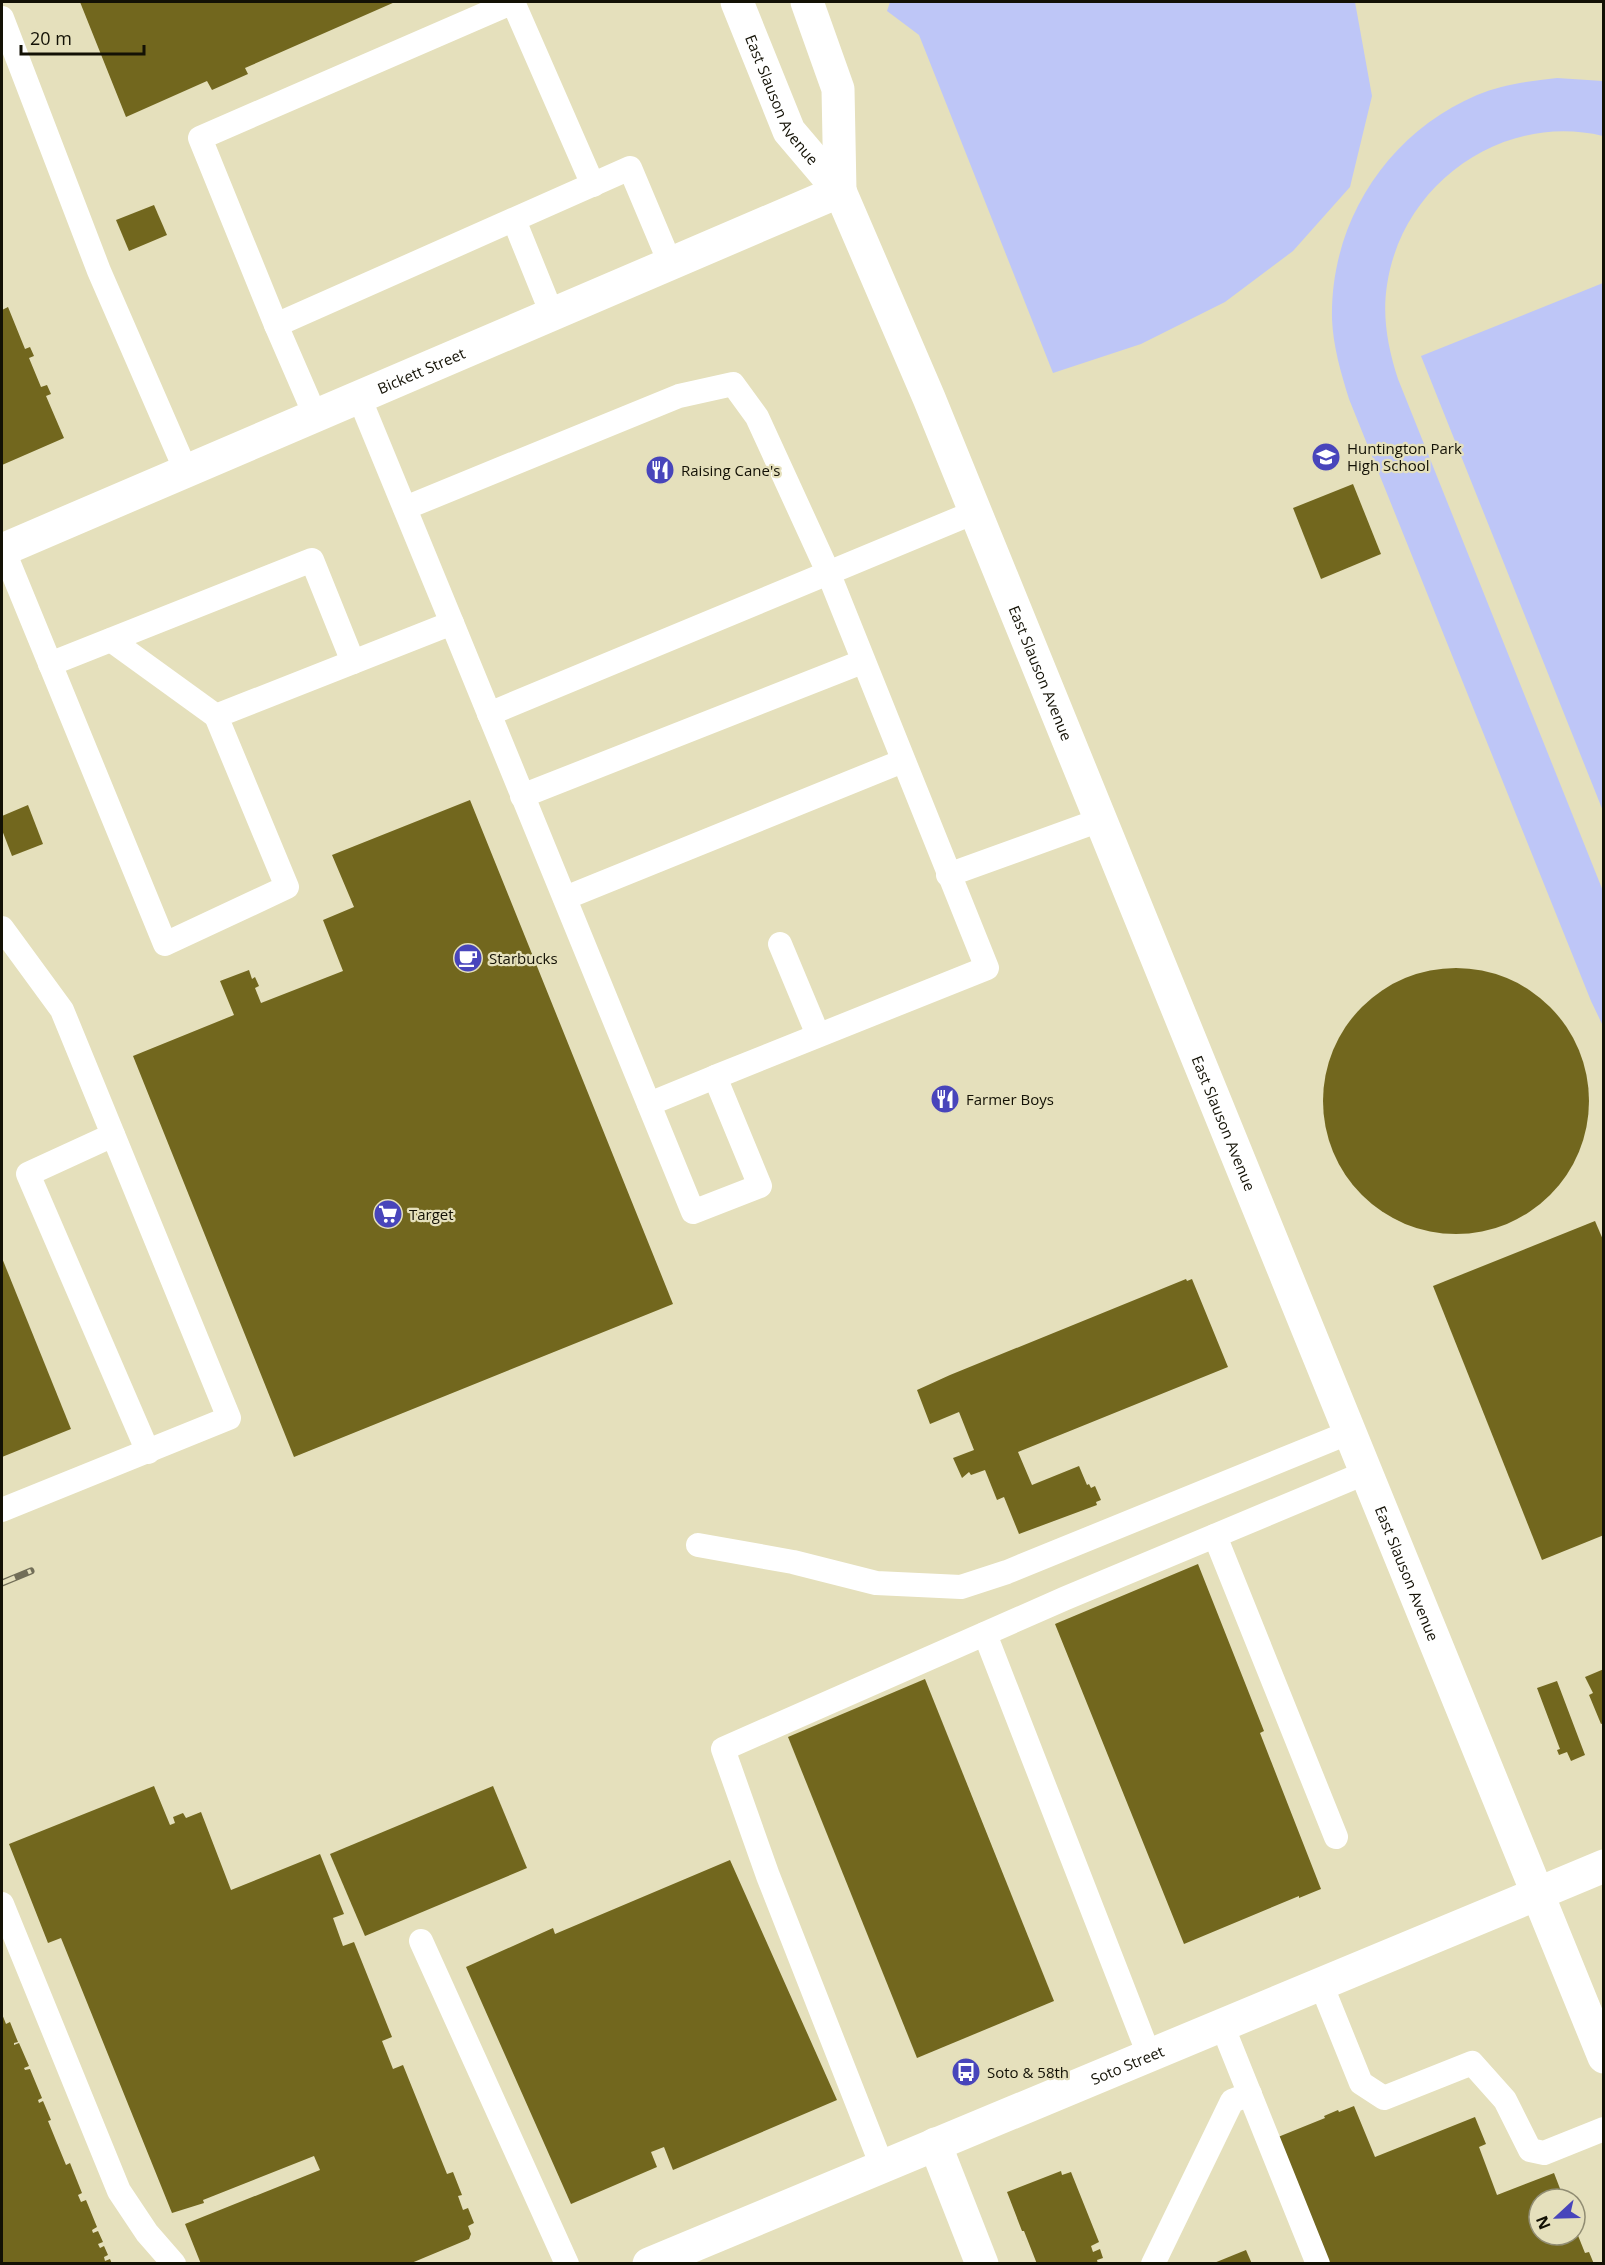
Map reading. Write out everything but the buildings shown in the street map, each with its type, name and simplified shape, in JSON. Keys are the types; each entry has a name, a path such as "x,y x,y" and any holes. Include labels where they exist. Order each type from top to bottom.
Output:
{"main road":[{"name":"East Slauson Avenue","path":"737,2 789,132 840,190 929,398 1348,1433 1604,2057"},
{"name":"East Slauson Avenue","path":"807,2 838,89 840,190"},
{"name":"Bickett Street","path":"2,550 840,190"},
{"name":"Soto Street","path":"649,2264 1604,1866"},
{"path":"935,2144 982,2264"}],"lane":[{"path":"315,416 200,138 513,2 593,185"},
{"path":"2,18 99,271 186,471"},
{"path":"276,325 630,168 670,263"},
{"path":"514,220 552,314"},
{"path":"405,508 679,396 733,384 757,417 828,572 862,662 987,968 648,1104"},
{"path":"359,397 693,1212 760,1186 715,1077"},
{"path":"489,714 975,512"},
{"path":"2,550 165,944 287,887 216,716 111,640"},
{"path":"50,664 312,560 353,662"},
{"path":"216,716 452,623"},
{"path":"522,796 862,662"},
{"path":"565,897 903,761"},
{"path":"948,875 1100,820"},
{"path":"2,928 62,1010 229,1418 2,1510"},
{"path":"780,944 818,1035"},
{"path":"113,1135 28,1173 148,1452"},
{"path":"698,1545 792,1562 876,1583 961,1587 1007,1572 1348,1433"},
{"path":"882,2166 768,1876 723,1749 985,1634 1365,1473"},
{"path":"1215,1536 1336,1837"},
{"path":"985,1634 1149,2055"},
{"path":"2,1904 119,2191 147,2233 174,2264"},
{"path":"421,1941 567,2264"},
{"path":"1321,1984 1361,2083 1384,2098 1472,2063 1505,2100 1530,2150 1544,2153 1604,2128"},
{"path":"1222,2025 1318,2264"},
{"path":"1153,2264 1232,2101 1250,2094"}],"shaded area":[{"path":"890,2 1355,2 1372,96 1350,187 1293,251 1225,302 1141,344 1053,373 919,35 887,11"},
{"path":"1557,78 1603,81 1603,136 1566,131 1529,135 1495,146 1463,163 1436,187 1413,215 1396,248 1387,285 1386,321 1391,356 1398,379 1603,891 1603,1026 1349,399 1340,369 1332,319 1334,283 1341,248 1370,184 1391,157 1417,132 1445,112 1477,95 1507,86"},
{"path":"1603,283 1603,811 1421,356"}],"railway":[{"path":"2,1583 31,1571"}],"place":[{"name":"Huntington Park High School","path":"1326,457"},
{"name":"Raising Cane's","path":"660,470"},
{"name":"Starbucks","path":"468,958"},
{"name":"Farmer Boys","path":"945,1099"},
{"name":"Target","path":"388,1214"},
{"name":"Soto & 58th","path":"966,2072"}]}
